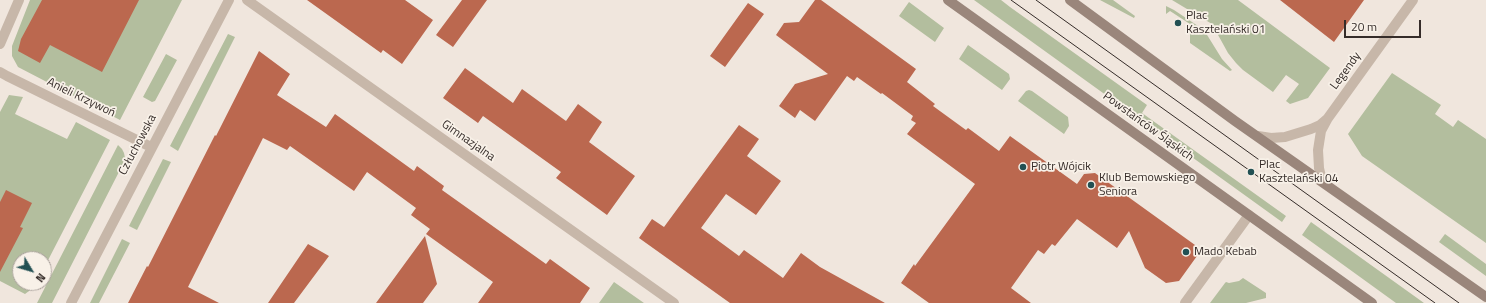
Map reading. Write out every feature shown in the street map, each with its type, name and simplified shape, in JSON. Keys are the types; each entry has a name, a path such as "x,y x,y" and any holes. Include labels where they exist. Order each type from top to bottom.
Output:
{"main road":[{"name":"Powstańców Śląskich","path":"948,0 1372,303"},
{"path":"1070,0 1258,136 1486,297"}],"street":[{"path":"0,44 19,0"},
{"name":"Człuchowska","path":"71,303 229,0"},
{"name":"Gimnazjalna","path":"248,0 674,303"},
{"name":"Legendy","path":"1322,181 1319,168 1319,139 1328,118 1413,0"},
{"name":"Anieli Krzywoń","path":"0,72 151,147"},
{"name":"Legendy","path":"1258,136 1271,138 1285,137 1320,125 1328,118"},
{"path":"1185,303 1249,215"}],"green space":[{"path":"30,0 182,0 120,120 18,67 12,56 12,46"},
{"path":"974,0 1001,0 1147,105 1142,113 1286,216 1282,222"},
{"path":"1100,0 1113,0 1135,16 1134,18"},
{"path":"1172,0 1238,0 1330,68 1308,98 1290,104 1286,101 1299,84 1286,75 1273,92 1236,63 1228,53 1212,24"},
{"path":"909,2 944,28 935,42 899,16"},
{"path":"1166,6 1204,30 1222,59 1232,70 1230,71 1190,43 1190,31 1193,26 1170,11 1166,14"},
{"path":"228,34 235,37 178,151 170,146"},
{"path":"968,45 1009,74 1010,79 1002,90 959,59"},
{"path":"166,54 177,60 155,101 152,102 143,97"},
{"path":"1392,73 1441,105 1435,114 1453,127 1458,120 1486,139 1486,243 1362,156 1348,134"},
{"path":"1029,90 1068,117 1069,126 1064,134 1018,101 1026,91"},
{"path":"9,95 23,97 15,114 67,139 76,122 110,140 52,252 52,251 12,251 12,287 0,281 0,112"},
{"path":"118,145 124,153 125,158 123,164 52,303 37,303 43,291 52,291 52,274"},
{"path":"163,159 171,162 137,230 129,226"},
{"path":"1311,222 1424,303 1396,303 1302,235"},
{"path":"1445,234 1486,264 1486,276 1439,242"},
{"path":"122,239 130,243 99,303 90,303"},
{"path":"1243,278 1266,293 1266,298 1246,303 1210,303 1226,282 1229,283 1239,281"},
{"path":"614,282 644,303 599,303"},
{"path":"19,291 29,291 25,294"}],"building":[{"path":"42,0 139,0 102,72 50,45 40,63 18,51 21,39"},
{"path":"307,0 405,0 433,20 402,64 383,50 381,53"},
{"path":"462,0 487,0 453,47 436,35"},
{"path":"815,0 821,0 916,69 907,82 935,104 933,106 966,130 968,128 999,151 1010,136 1077,184 1084,174 1095,173 1195,245 1197,256 1179,281 1166,283 1145,268 1129,231 1117,248 1077,219 1055,246 1052,244 1044,254 1038,250 1011,288 1031,303 929,303 901,283 975,184 907,134 916,123 911,120 913,116 857,77 854,81 847,76 815,121 800,110 795,118 779,106 795,84 828,74 776,35 784,23 799,22"},
{"path":"1280,0 1364,0 1334,42"},
{"path":"748,3 764,14 725,67 710,56"},
{"path":"259,51 290,74 277,95 326,127 335,114 414,171 417,166 444,186 442,190 546,264 550,259 590,288 580,303 478,303 493,282 426,234 430,229 411,215 416,208 367,172 354,191 290,146 287,150 263,138 188,287 219,303 128,303"},
{"path":"465,68 513,103 522,89 566,121 578,104 602,122 589,142 635,176 607,215 556,178 561,172 483,116 478,123 443,98"},
{"path":"739,125 759,139 747,156 781,181 756,215 726,194 701,228 739,256 744,250 783,278 801,253 820,267 885,303 730,303 639,238 652,219 664,227"},
{"path":"6,190 32,203 20,227 23,228 0,272 0,202"},
{"path":"425,236 437,284 423,303 376,303"},
{"path":"308,244 329,256 294,303 268,303"}],"tram line":[{"path":"1011,0 1435,303"},
{"path":"1036,0 1459,303"}],"place":[{"name":"Plac Kasztelański 01","path":"1178,23"},
{"name":"Piotr Wójcik","path":"1023,167"},
{"name":"Plac Kasztelański 04","path":"1251,172"},
{"name":"Klub Bemowskiego Seniora","path":"1091,185"},
{"name":"Mado Kebab","path":"1186,252"}]}
